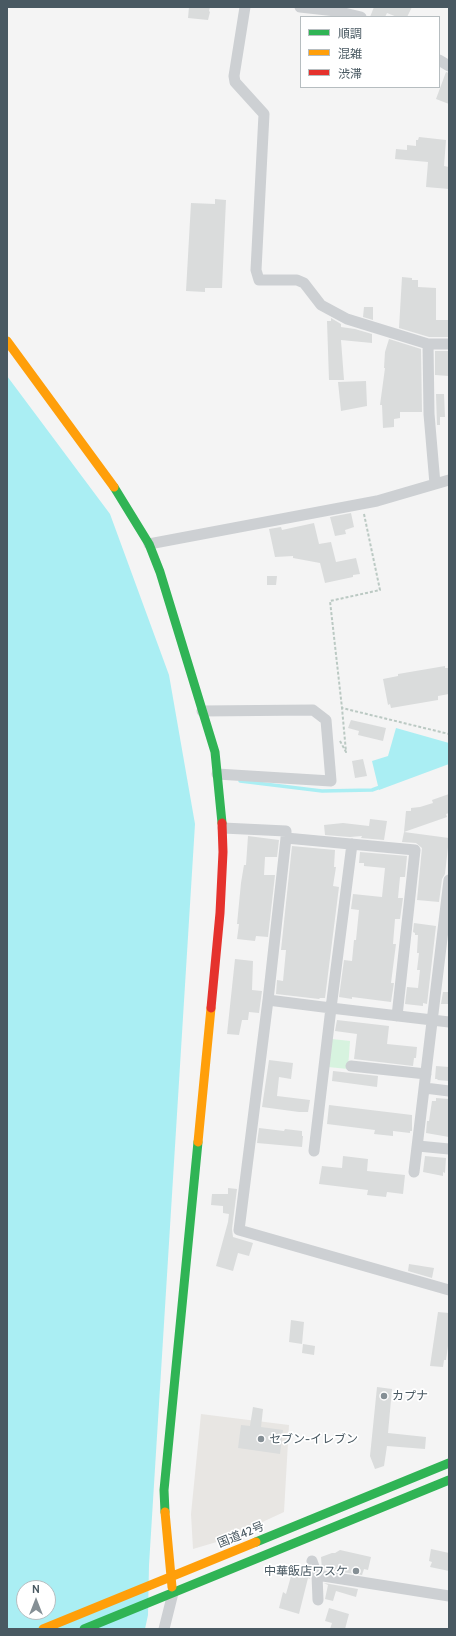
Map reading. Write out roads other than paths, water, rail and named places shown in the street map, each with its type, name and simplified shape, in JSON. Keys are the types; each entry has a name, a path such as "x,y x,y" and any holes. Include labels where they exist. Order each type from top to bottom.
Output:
{"main road":[{"path":"7,341 109,479 132,514 149,544 160,572 215,752 223,828 220,912 164,1490 167,1544 173,1593"},
{"name":"国道42号","path":"43,1629 449,1463"},
{"path":"84,1629 449,1480"}],"street":[{"path":"245,7 234,76 235,82 264,114 256,270 259,280 297,280 304,283 321,305 347,319 428,344 449,344"},
{"path":"300,7 336,11 357,16"},
{"path":"440,61 449,66"},
{"path":"428,344 429,414 435,484"},
{"path":"149,544 361,504 449,480"},
{"path":"202,711 313,710 326,720 331,781 217,774"},
{"path":"223,828 286,832 268,1000 239,1230 449,1290"},
{"path":"286,838 415,850 397,1016"},
{"path":"314,1151 352,844"},
{"path":"414,1172 449,880"},
{"path":"268,1000 449,1022"},
{"path":"351,1066 426,1074"},
{"path":"425,1088 449,1091"},
{"path":"418,1146 449,1149"},
{"path":"312,1561 317,1575 318,1600"},
{"path":"317,1575 449,1596"},
{"path":"164,1629 173,1593"}],"water":[{"path":"7,376 110,514 169,675 195,824 149,1565 148,1615 145,1629 7,1629"},
{"path":"396,728 449,743 449,764 379,790 372,761 388,756"}],"waterway":[{"path":"240,781 322,791 372,790 383,786"}],"place":[{"name":"カプナ","path":"384,1396"},
{"name":"セブン-イレブン","path":"261,1439"},
{"name":"中華飯店ワスケ","path":"356,1571"}]}
